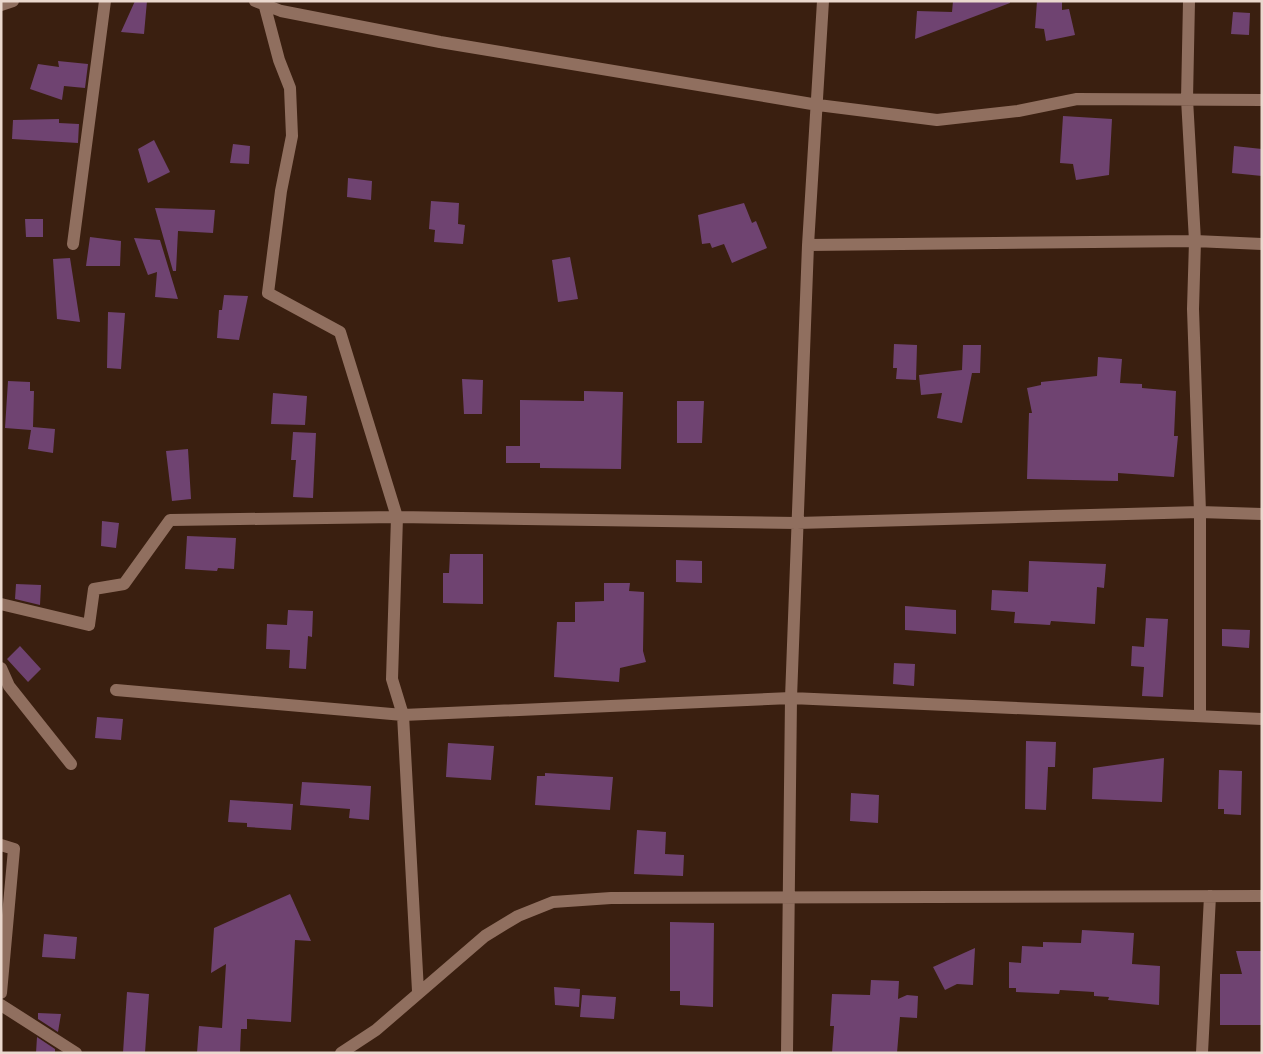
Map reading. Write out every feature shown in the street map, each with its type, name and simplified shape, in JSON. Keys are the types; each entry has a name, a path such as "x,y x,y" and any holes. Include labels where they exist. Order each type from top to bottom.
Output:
{"street":[{"path":"1,5 13,1"},
{"path":"73,244 105,1"},
{"path":"787,1053 791,698 808,245 823,1"},
{"path":"1189,1 1187,99 1195,241 1193,309 1200,512 1200,715"},
{"path":"260,4 440,42 818,105 937,120 1018,111 1077,99 1262,100"},
{"path":"260,4 290,88 292,136 281,192 268,293 340,332 397,517 392,679 403,715 418,991"},
{"path":"808,245 1195,241 1262,244"},
{"path":"1,604 89,625 94,589 124,584 170,520 397,517 797,523 1200,512 1262,514"},
{"path":"1,668 9,686 71,764"},
{"path":"116,690 403,715 791,698 1262,718"},
{"path":"1,845 14,849 1,994"},
{"path":"1202,1053 1210,896"},
{"path":"342,1053 376,1030 418,991 485,936 518,916 553,902 611,898 788,899 1262,896"},
{"path":"1,1005 76,1053"}],"building":[{"path":"135,1 147,1 144,34 121,32"},
{"path":"953,1 1010,1 1010,3 915,39 917,11 952,12"},
{"path":"1037,1 1062,1 1062,10 1069,9 1075,35 1046,41 1044,29 1035,28"},
{"path":"1233,12 1250,13 1249,35 1231,34"},
{"path":"58,61 88,64 85,88 64,86 62,100 30,89 38,64 59,67"},
{"path":"1063,116 1112,119 1109,175 1076,180 1073,164 1060,163"},
{"path":"59,119 59,123 79,124 78,143 12,139 13,120"},
{"path":"154,140 170,172 148,183 138,149"},
{"path":"233,144 250,146 249,164 230,163"},
{"path":"1234,146 1262,149 1262,176 1232,173"},
{"path":"348,178 372,181 371,200 347,197"},
{"path":"431,201 459,203 458,224 465,225 463,244 434,242 435,230 429,229"},
{"path":"744,203 752,223 756,221 767,248 732,263 724,244 712,248 710,243 702,244 698,215"},
{"path":"155,208 215,210 213,233 178,231 176,271 173,271"},
{"path":"25,219 43,219 43,237 26,237"},
{"path":"90,237 121,241 120,266 86,266"},
{"path":"134,238 160,240 178,299 155,297 157,272 148,275"},
{"path":"570,257 578,299 558,302 552,260"},
{"path":"70,258 80,322 57,319 53,259"},
{"path":"224,295 248,296 239,340 217,338 219,310 222,310"},
{"path":"108,312 125,313 121,369 107,368"},
{"path":"894,344 917,345 916,380 896,379 897,368 893,368"},
{"path":"963,345 981,345 980,373 972,373 962,423 937,418 942,393 921,395 919,375 962,370"},
{"path":"1098,357 1122,359 1120,383 1142,384 1142,388 1176,391 1174,436 1178,436 1174,477 1118,473 1118,481 1027,479 1029,413 1032,413 1027,388 1041,385 1041,382 1097,376"},
{"path":"462,379 483,380 482,414 464,414"},
{"path":"8,381 30,382 30,391 34,391 33,427 55,429 53,453 28,449 31,430 5,428"},
{"path":"584,391 623,392 621,469 540,468 540,463 506,463 506,446 520,446 520,400 584,401"},
{"path":"273,393 307,396 305,425 271,424"},
{"path":"677,401 704,401 702,443 677,443"},
{"path":"293,432 316,433 313,498 293,497 296,460 291,460"},
{"path":"188,449 191,499 172,501 166,451"},
{"path":"102,521 119,523 116,548 101,546"},
{"path":"187,536 236,538 234,569 218,568 217,571 185,569"},
{"path":"450,554 483,554 483,604 443,603 443,573 449,573"},
{"path":"676,560 702,561 702,583 676,582"},
{"path":"1029,561 1106,564 1104,588 1097,587 1095,624 1051,621 1050,625 1014,623 1015,612 991,610 992,590 1028,592"},
{"path":"604,583 630,583 629,591 644,592 643,651 646,662 620,668 619,682 554,677 557,622 575,622 575,602 604,601"},
{"path":"16,584 41,585 40,605 15,599"},
{"path":"905,606 956,610 956,634 905,630"},
{"path":"288,610 313,611 312,637 308,636 306,669 289,668 290,650 266,649 267,624 287,625"},
{"path":"1146,618 1168,619 1163,697 1142,696 1144,667 1131,666 1132,646 1144,647"},
{"path":"1222,629 1250,630 1249,648 1222,646"},
{"path":"20,646 41,669 28,682 7,659"},
{"path":"894,663 915,664 914,686 893,684"},
{"path":"97,717 123,719 121,740 95,738"},
{"path":"1026,741 1056,742 1055,767 1048,767 1046,810 1025,809"},
{"path":"448,743 494,746 491,780 446,777"},
{"path":"1164,758 1162,802 1092,799 1093,768"},
{"path":"1219,770 1242,771 1241,815 1224,814 1224,809 1218,809"},
{"path":"545,773 613,777 610,810 535,805 537,776 545,776"},
{"path":"302,782 371,786 369,820 349,818 350,809 300,805"},
{"path":"851,793 879,795 878,823 850,821"},
{"path":"230,800 293,804 291,830 247,827 247,823 228,822"},
{"path":"637,830 666,832 665,854 684,855 683,876 634,874"},
{"path":"290,894 311,941 295,940 291,1022 247,1019 247,1029 241,1029 240,1053 197,1053 199,1026 222,1028 226,964 211,973 214,928"},
{"path":"670,922 714,923 713,1007 680,1005 680,991 670,991"},
{"path":"1082,930 1134,933 1132,964 1160,966 1159,1005 1108,1000 1109,997 1094,996 1094,992 1060,990 1059,994 1016,992 1016,988 1009,988 1009,962 1021,963 1022,946 1043,947 1043,942 1081,943"},
{"path":"44,934 77,937 75,959 42,957"},
{"path":"975,948 973,985 957,984 945,990 933,967"},
{"path":"1236,951 1261,951 1261,1025 1220,1025 1220,974 1242,974"},
{"path":"871,980 899,981 898,999 907,995 918,996 917,1018 900,1017 897,1053 832,1053 834,1026 830,1026 832,994 870,995"},
{"path":"554,987 580,989 579,1007 555,1005"},
{"path":"127,992 149,994 145,1053 123,1053"},
{"path":"582,995 616,997 614,1019 580,1017"},
{"path":"38,1013 61,1014 58,1032 38,1019"},
{"path":"37,1037 55,1049 55,1053 36,1053"}]}
